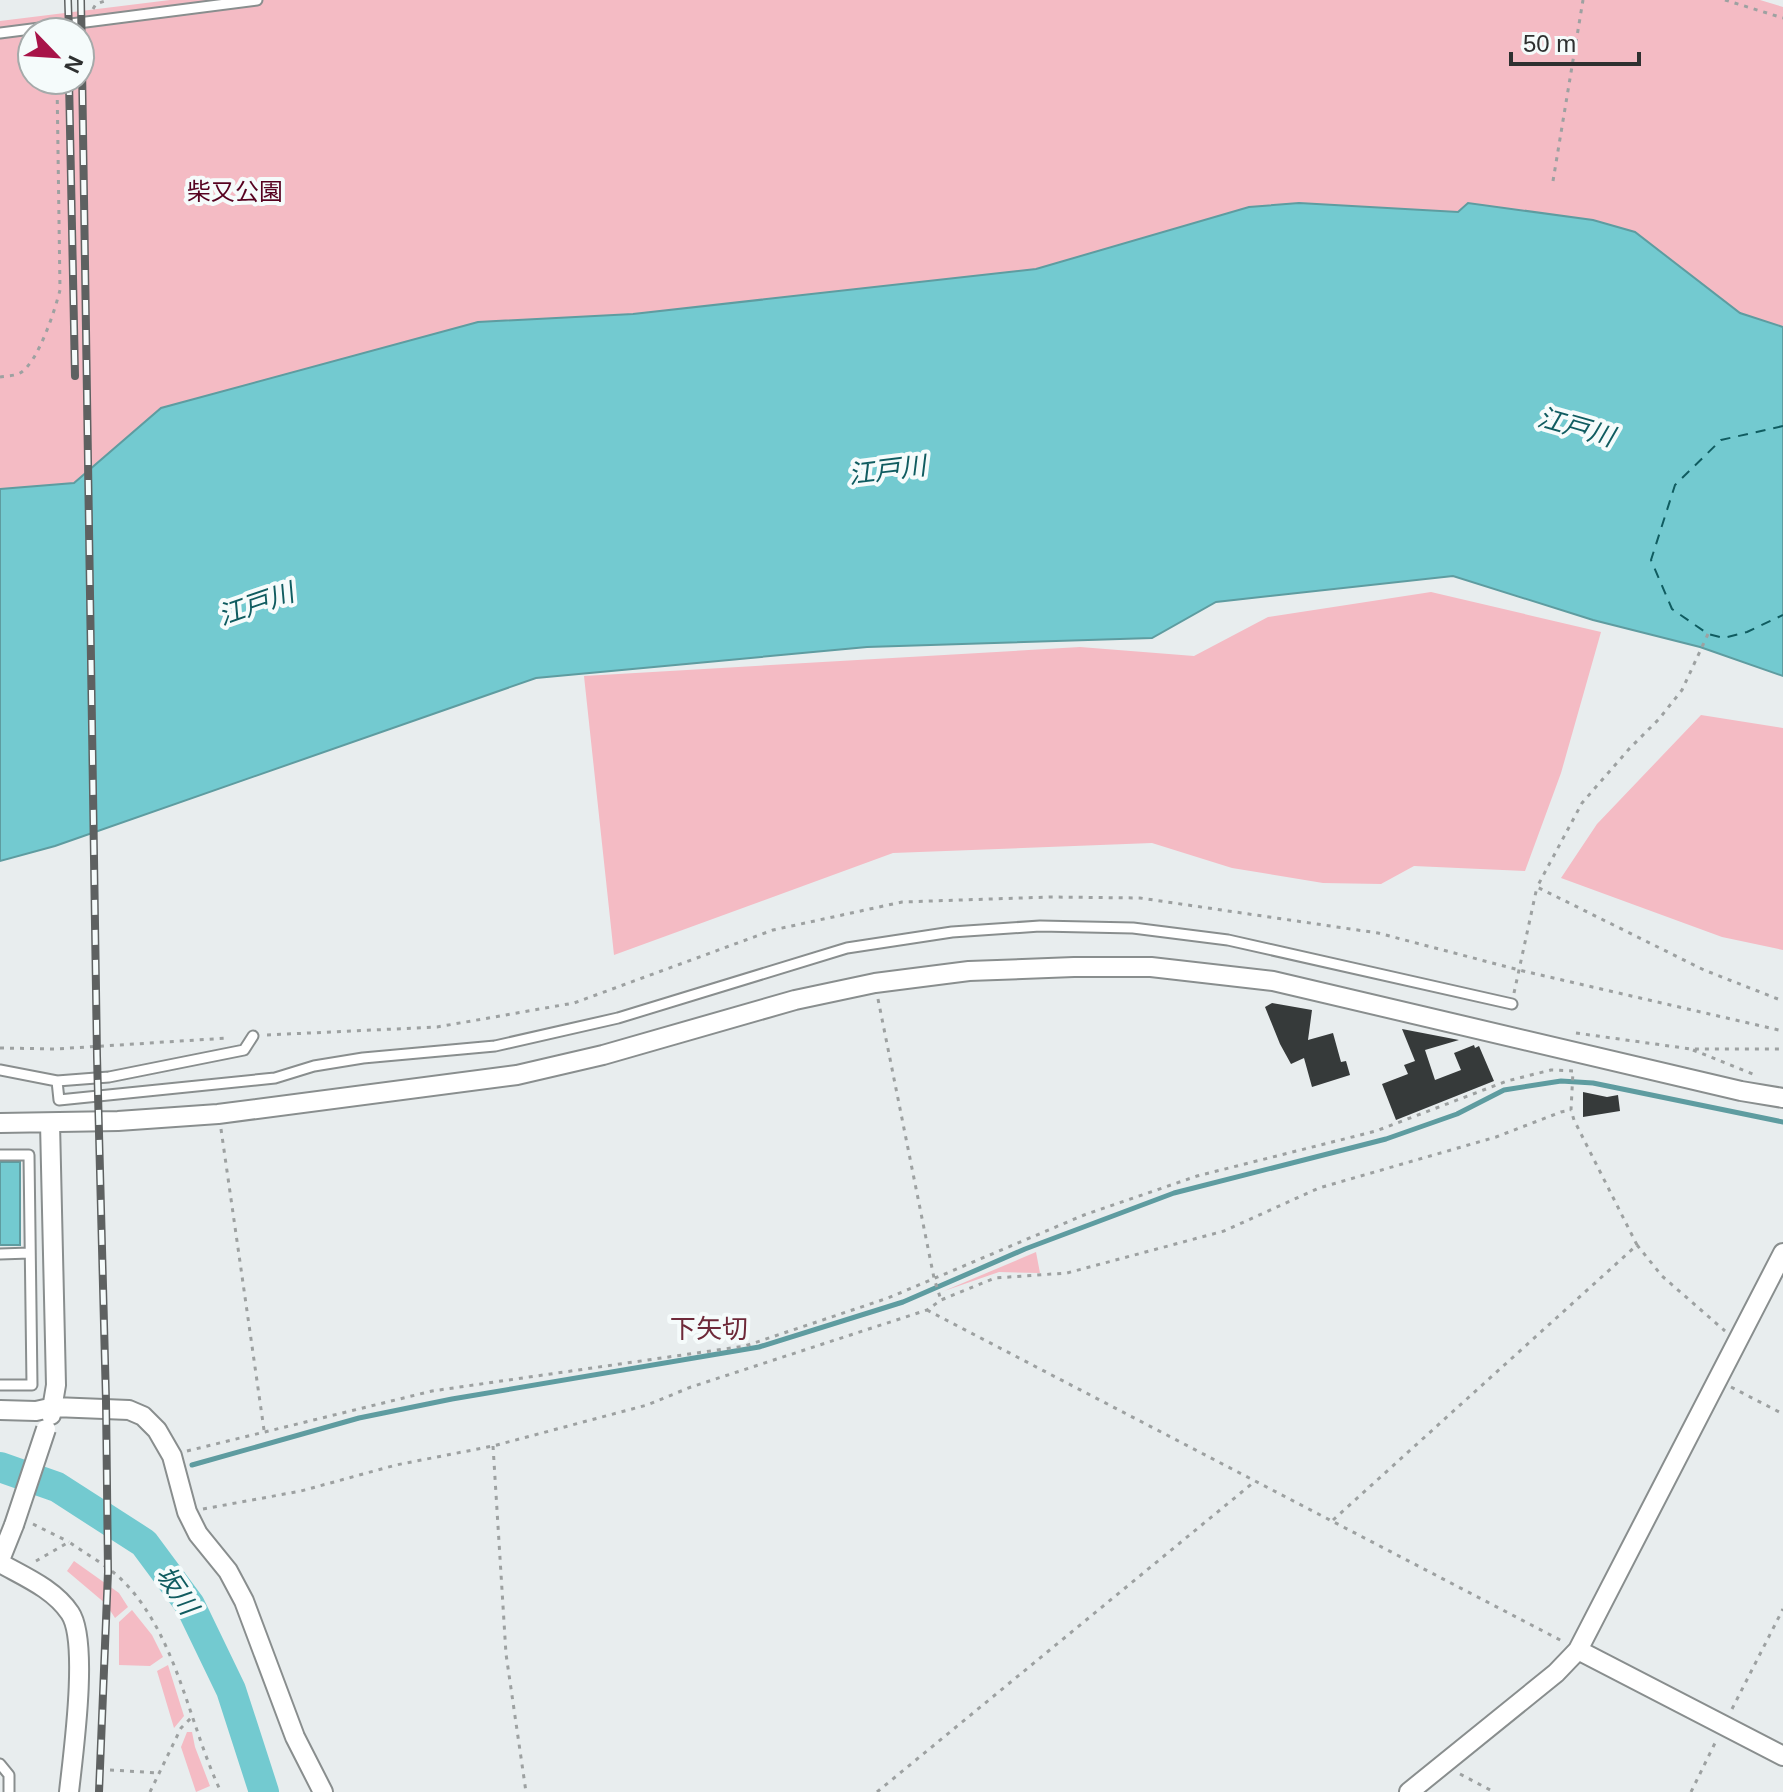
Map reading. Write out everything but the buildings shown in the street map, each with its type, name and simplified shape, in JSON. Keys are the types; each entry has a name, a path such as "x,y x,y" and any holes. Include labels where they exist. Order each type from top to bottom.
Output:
{"street":[{"path":"0,1123 218,1114 517,1075 603,1055 795,1000 875,983 969,971 1074,967 1151,967 1273,981 1741,1091 1783,1098"},
{"path":"50,1123 54,1407 20,1523 0,1562 61,1602 76,1624 79,1638 69,1792"},
{"path":"1409,1792 1556,1673 1578,1650 1783,1253"},
{"path":"0,1410 36,1411 54,1407 129,1410 143,1416 157,1430 172,1456 187,1512 198,1534 228,1571 244,1601 295,1737 323,1792"},
{"path":"1578,1650 1783,1756"}],"lane":[{"path":"0,33 257,0"},
{"path":"59,1100 275,1078 314,1066 363,1058 495,1046 618,1018 847,948 952,932 1040,926 1133,928 1228,940 1512,1004"},
{"path":"0,1070 57,1081 109,1077 244,1050 253,1036"},
{"path":"50,1123 59,1100 57,1081"},
{"path":"0,1155 29,1155 32,1385 0,1385"},
{"path":"0,1254 30,1253"},
{"path":"0,1764 9,1775 9,1792"}],"path":[{"path":"93,9 96,4 108,0"},
{"path":"1553,181 1583,0"},
{"path":"1725,0 1783,18"},
{"path":"0,377 19,373 28,363 46,329 60,290 57,96"},
{"path":"1512,1004 1537,887 1582,803 1682,690 1708,634"},
{"path":"1537,887 1704,970 1783,1001"},
{"path":"875,983 941,1300"},
{"path":"1572,1032 1691,1049 1783,1049"},
{"path":"1691,1049 1756,1075"},
{"path":"172,1456 264,1430 432,1391 745,1346 888,1298 1084,1215 1197,1176 1376,1131 1507,1081 1551,1070 1573,1071 1571,1110 1574,1120 1637,1245 1662,1276 1737,1342"},
{"path":"187,1512 301,1491 396,1465 493,1446 647,1405 705,1382 927,1310 941,1300 995,1278 1067,1273 1224,1231 1355,1175 1496,1137 1571,1110"},
{"path":"218,1114 264,1430"},
{"path":"1332,1521 1637,1245"},
{"path":"927,1310 1578,1650"},
{"path":"1717,1380 1783,1414"},
{"path":"493,1446 506,1654 526,1792"},
{"path":"877,1792 1254,1482"},
{"path":"20,1523 69,1542 118,1577 136,1597 155,1627 176,1671 221,1792"},
{"path":"22,1575 36,1562 69,1542"},
{"path":"1691,1792 1783,1609"},
{"path":"150,1792 181,1728 193,1716"},
{"path":"1442,1765 1494,1792"},
{"path":"110,1770 159,1773"}],"green space":[{"name":"柴又公園","path":"170,0 1760,0 1783,7 1783,327 1740,313 1635,232 1593,220 1468,203 1459,212 1299,203 1249,207 1036,269 633,314 478,322 161,408 74,484 0,489 0,21 16,19 16,96 96,96 96,16 40,16"},
{"path":"1431,592 1601,632 1561,773 1525,871 1414,866 1381,884 1323,883 1232,868 1152,843 893,853 614,955 584,676 1080,647 1194,656 1268,617"},
{"path":"1701,715 1783,728 1783,950 1722,937 1561,878 1597,824"},
{"path":"1036,1252 1040,1273 999,1272 944,1291"},
{"path":"74,1561 119,1593 128,1607 115,1618 106,1604 67,1571"},
{"path":"132,1610 152,1635 163,1657 150,1666 119,1665 119,1622"},
{"path":"168,1665 184,1716 174,1728 157,1671"},
{"path":"187,1732 192,1732 210,1786 196,1792 181,1747"}],"water":[{"name":"江戸川","path":"1299,203 1458,212 1468,203 1593,220 1635,232 1740,313 1783,327 1783,676 1700,647 1593,620 1453,576 1216,602 1152,638 867,647 536,678 55,846 0,861 0,489 74,483 161,408 478,322 633,314 1036,269 1249,207"},
{"path":"0,1162 20,1162 20,1245 0,1245"}],"waterway":[{"path":"192,1465 359,1418 452,1399 759,1347 903,1302 1025,1249 1174,1193 1386,1139 1457,1114 1504,1090 1561,1081 1593,1083 1783,1122"},
{"name":"坂川","path":"0,1467 57,1487 144,1543 190,1605 231,1690 264,1792"}],"ferry route":[{"path":"1783,426 1721,440 1675,485 1651,560 1672,609 1708,634 1724,638 1747,632 1783,615"}],"railway":[{"path":"68,0 68,16"},
{"path":"81,0 108,1572 99,1792"},
{"path":"69,96 75,376"}],"district":[{"name":"下矢切","path":"709,1329"}]}
